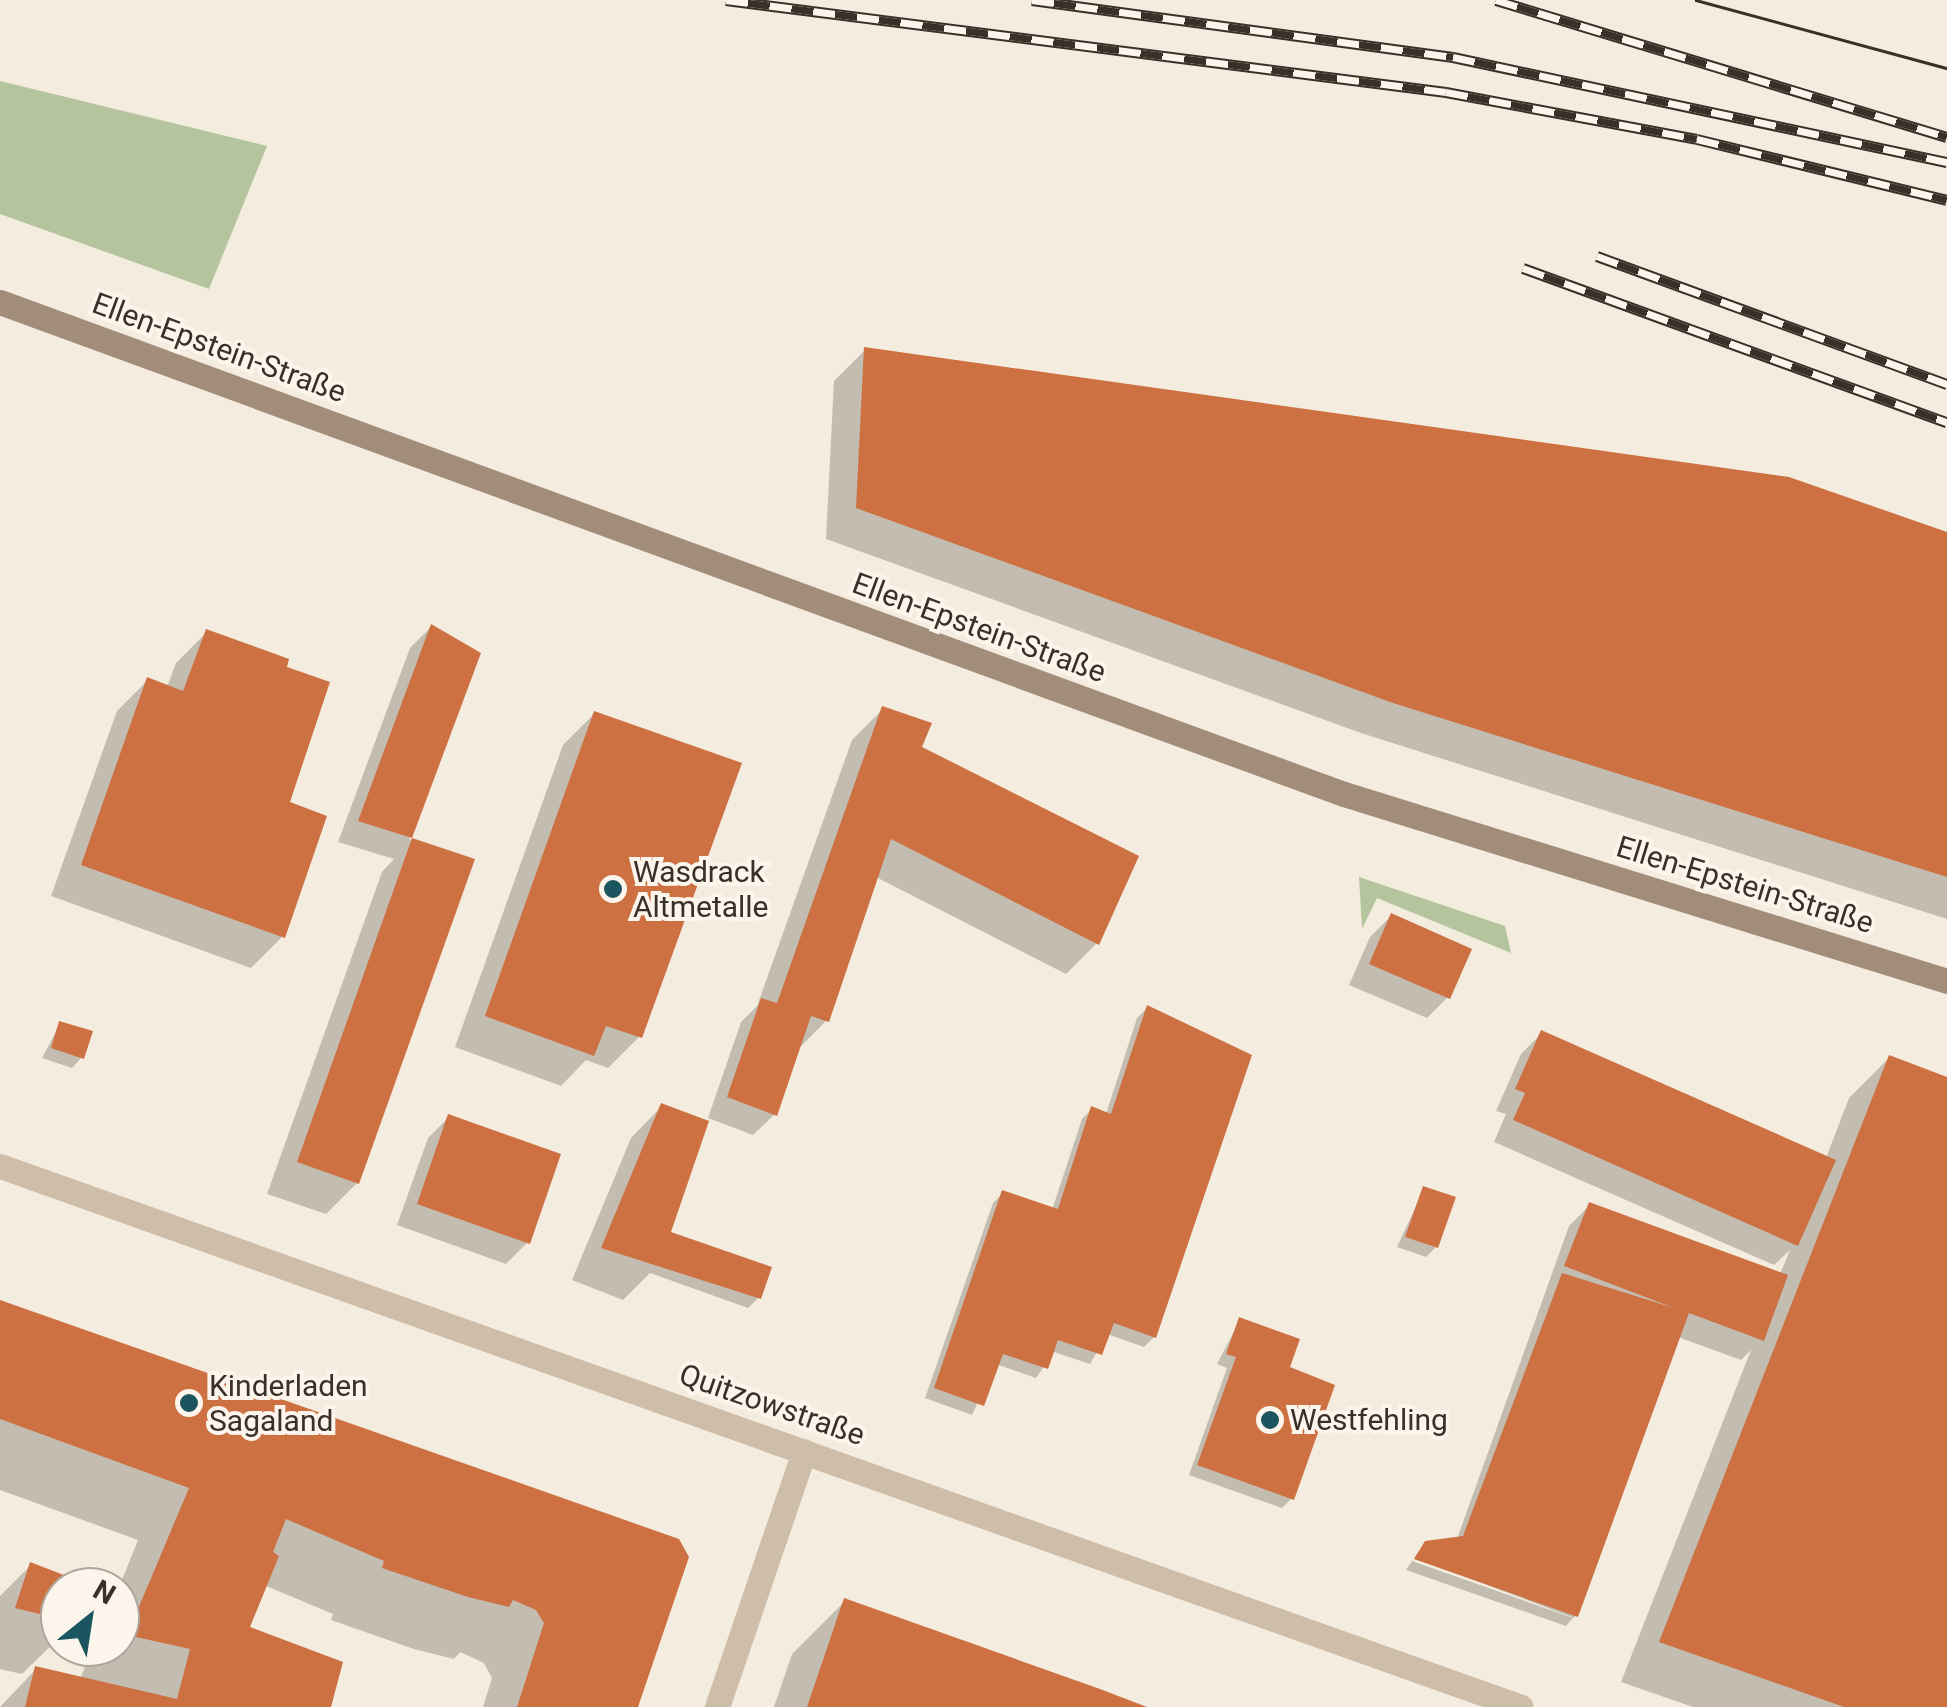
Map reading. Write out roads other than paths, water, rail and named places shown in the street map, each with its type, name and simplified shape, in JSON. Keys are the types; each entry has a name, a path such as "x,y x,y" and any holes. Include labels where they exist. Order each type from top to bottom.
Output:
{"main road":[{"name":"Ellen-Epstein-Straße","path":"0,302 1344,794 1947,981"}],"street":[{"name":"Quitzowstraße","path":"0,1166 1521,1707"},
{"path":"716,1707 804,1451"}],"tram line":[{"path":"1696,0 1947,68"}],"railway":[{"path":"726,0 1446,92 1697,139 1947,200"},
{"path":"1032,0 1453,57 1947,162"},
{"path":"1496,0 1947,137"},
{"path":"1597,256 1947,384"},
{"path":"1523,268 1947,422"}],"place":[{"name":"Wasdrack Altmetalle","path":"613,889"},
{"name":"Kinderladen Sagaland","path":"189,1403"},
{"name":"Westfehling","path":"1270,1420"}]}
